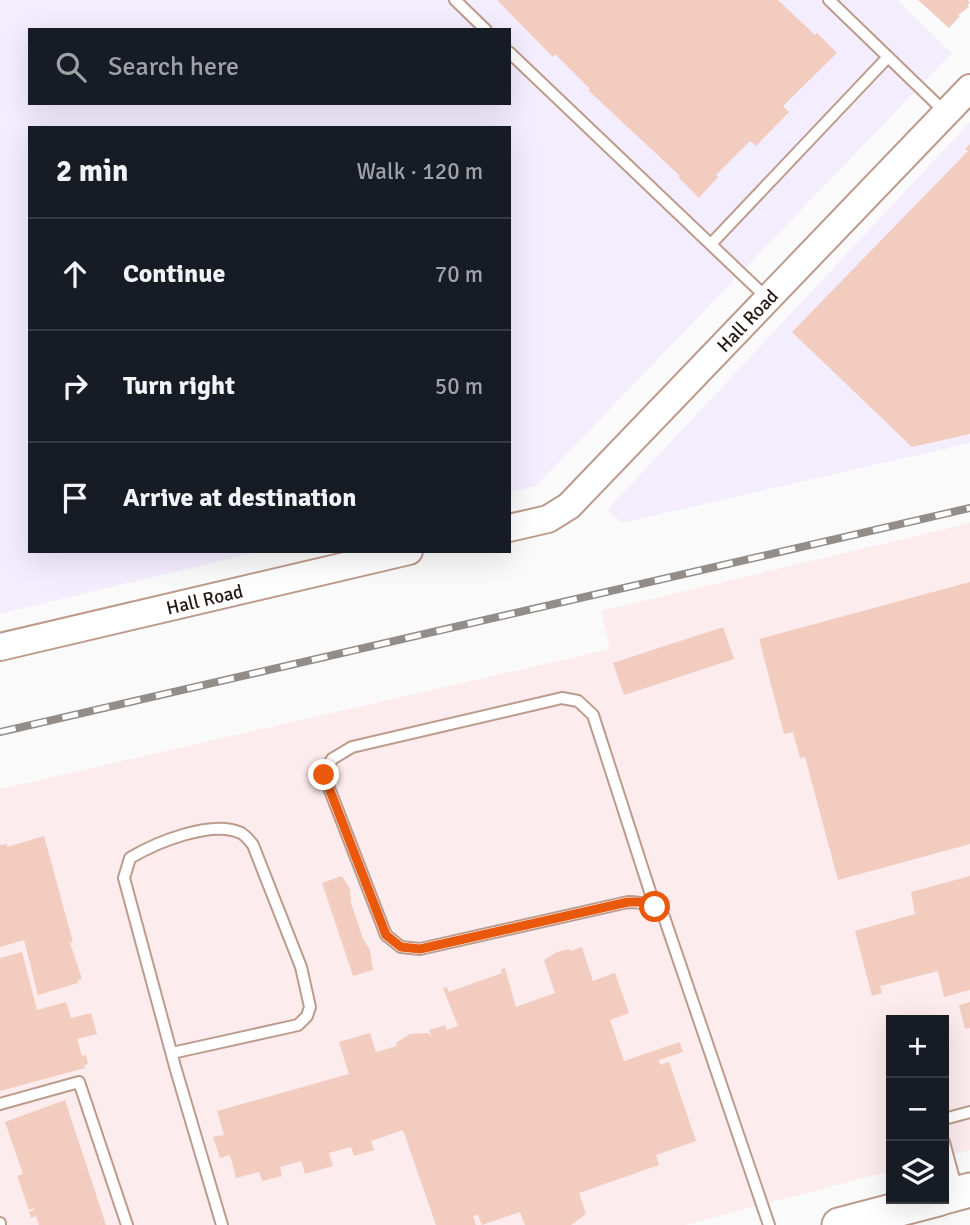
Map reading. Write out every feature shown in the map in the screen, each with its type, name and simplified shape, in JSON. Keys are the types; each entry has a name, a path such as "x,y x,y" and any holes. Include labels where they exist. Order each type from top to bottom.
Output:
{"main road":[{"path":"839,1225 952,1195"}],"street":[{"name":"Hall Road","path":"511,528 548,519 569,506 970,88"},
{"name":"Hall Road","path":"0,647 400,553"}],"lane":[{"path":"455,0 484,28"},
{"path":"829,0 946,113"},
{"path":"511,54 768,299"},
{"path":"711,244 888,57"},
{"path":"655,907 593,715 578,701 562,698 352,747 332,759 324,775 386,935 401,947 420,949 628,902 644,902 655,907 664,917 769,1225"},
{"path":"172,1053 298,1024 307,1016 310,1007 301,967 253,845 243,834 222,828 151,845 130,858 124,878 172,1053 222,1225"},
{"path":"0,1104 79,1082 127,1225"},
{"path":"949,1118 970,1112"},
{"path":"949,1175 952,1195"}],"shaded area":[{"path":"0,0 897,0 952,53 536,486 511,492 511,126 28,126 28,553 253,553 0,614"},
{"path":"970,122 970,443 622,523 607,510"},
{"path":"970,523 970,1150 949,1156 949,1015 886,1015 886,1172 685,1225 0,1225 0,789 610,649 601,611"}],"building":[{"path":"497,0 778,0 837,53 783,106 789,112 756,146 750,141 716,175 718,177 699,198 678,177 680,176 588,90 590,89 555,54 553,57"},
{"path":"918,0 968,0 970,3 949,28"},
{"path":"970,144 970,434 912,447 792,332 968,151 965,149"},
{"path":"970,582 970,844 838,880 805,757 800,758 793,732 784,734 759,639"},
{"path":"723,627 734,659 624,695 613,663"},
{"path":"44,836 73,942 70,943 82,979 78,980 78,983 38,995 24,940 0,947 0,845 7,844 7,847"},
{"path":"342,876 350,889 351,903 363,939 370,950 373,970 353,976 322,883"},
{"path":"970,876 970,990 944,997 938,971 880,986 882,993 872,996 855,931 915,914 911,892"},
{"path":"582,947 593,981 615,973 629,1013 610,1020 624,1061 680,1042 683,1052 659,1060 660,1065 669,1062 696,1141 656,1155 659,1165 579,1193 586,1214 571,1225 525,1225 520,1212 482,1225 478,1215 473,1216 476,1225 436,1225 403,1130 371,1141 374,1150 354,1156 351,1147 329,1153 333,1166 305,1174 301,1161 280,1167 282,1176 262,1181 259,1172 236,1178 230,1155 220,1158 213,1137 224,1135 217,1111 349,1074 339,1042 370,1033 376,1052 397,1046 396,1043 410,1034 428,1033 432,1037 429,1030 445,1025 447,1030 458,1026 443,988 447,987 449,992 502,973 501,969 505,968 516,1007 555,993 544,960 557,952"},
{"path":"22,952 37,1010 66,1002 71,1018 91,1013 97,1034 77,1039 82,1056 86,1055 88,1064 84,1065 85,1068 0,1091 0,958"},
{"path":"970,1002 970,1028 965,1029 959,1005"},
{"path":"65,1100 106,1225 39,1225 36,1216 31,1218 29,1212 34,1208 29,1210 17,1176 23,1174 5,1122"}],"railway":[{"path":"0,732 970,508"}],"route":[{"path":"324,775 386,935 401,947 420,949 628,902 644,902 655,907"}]}
